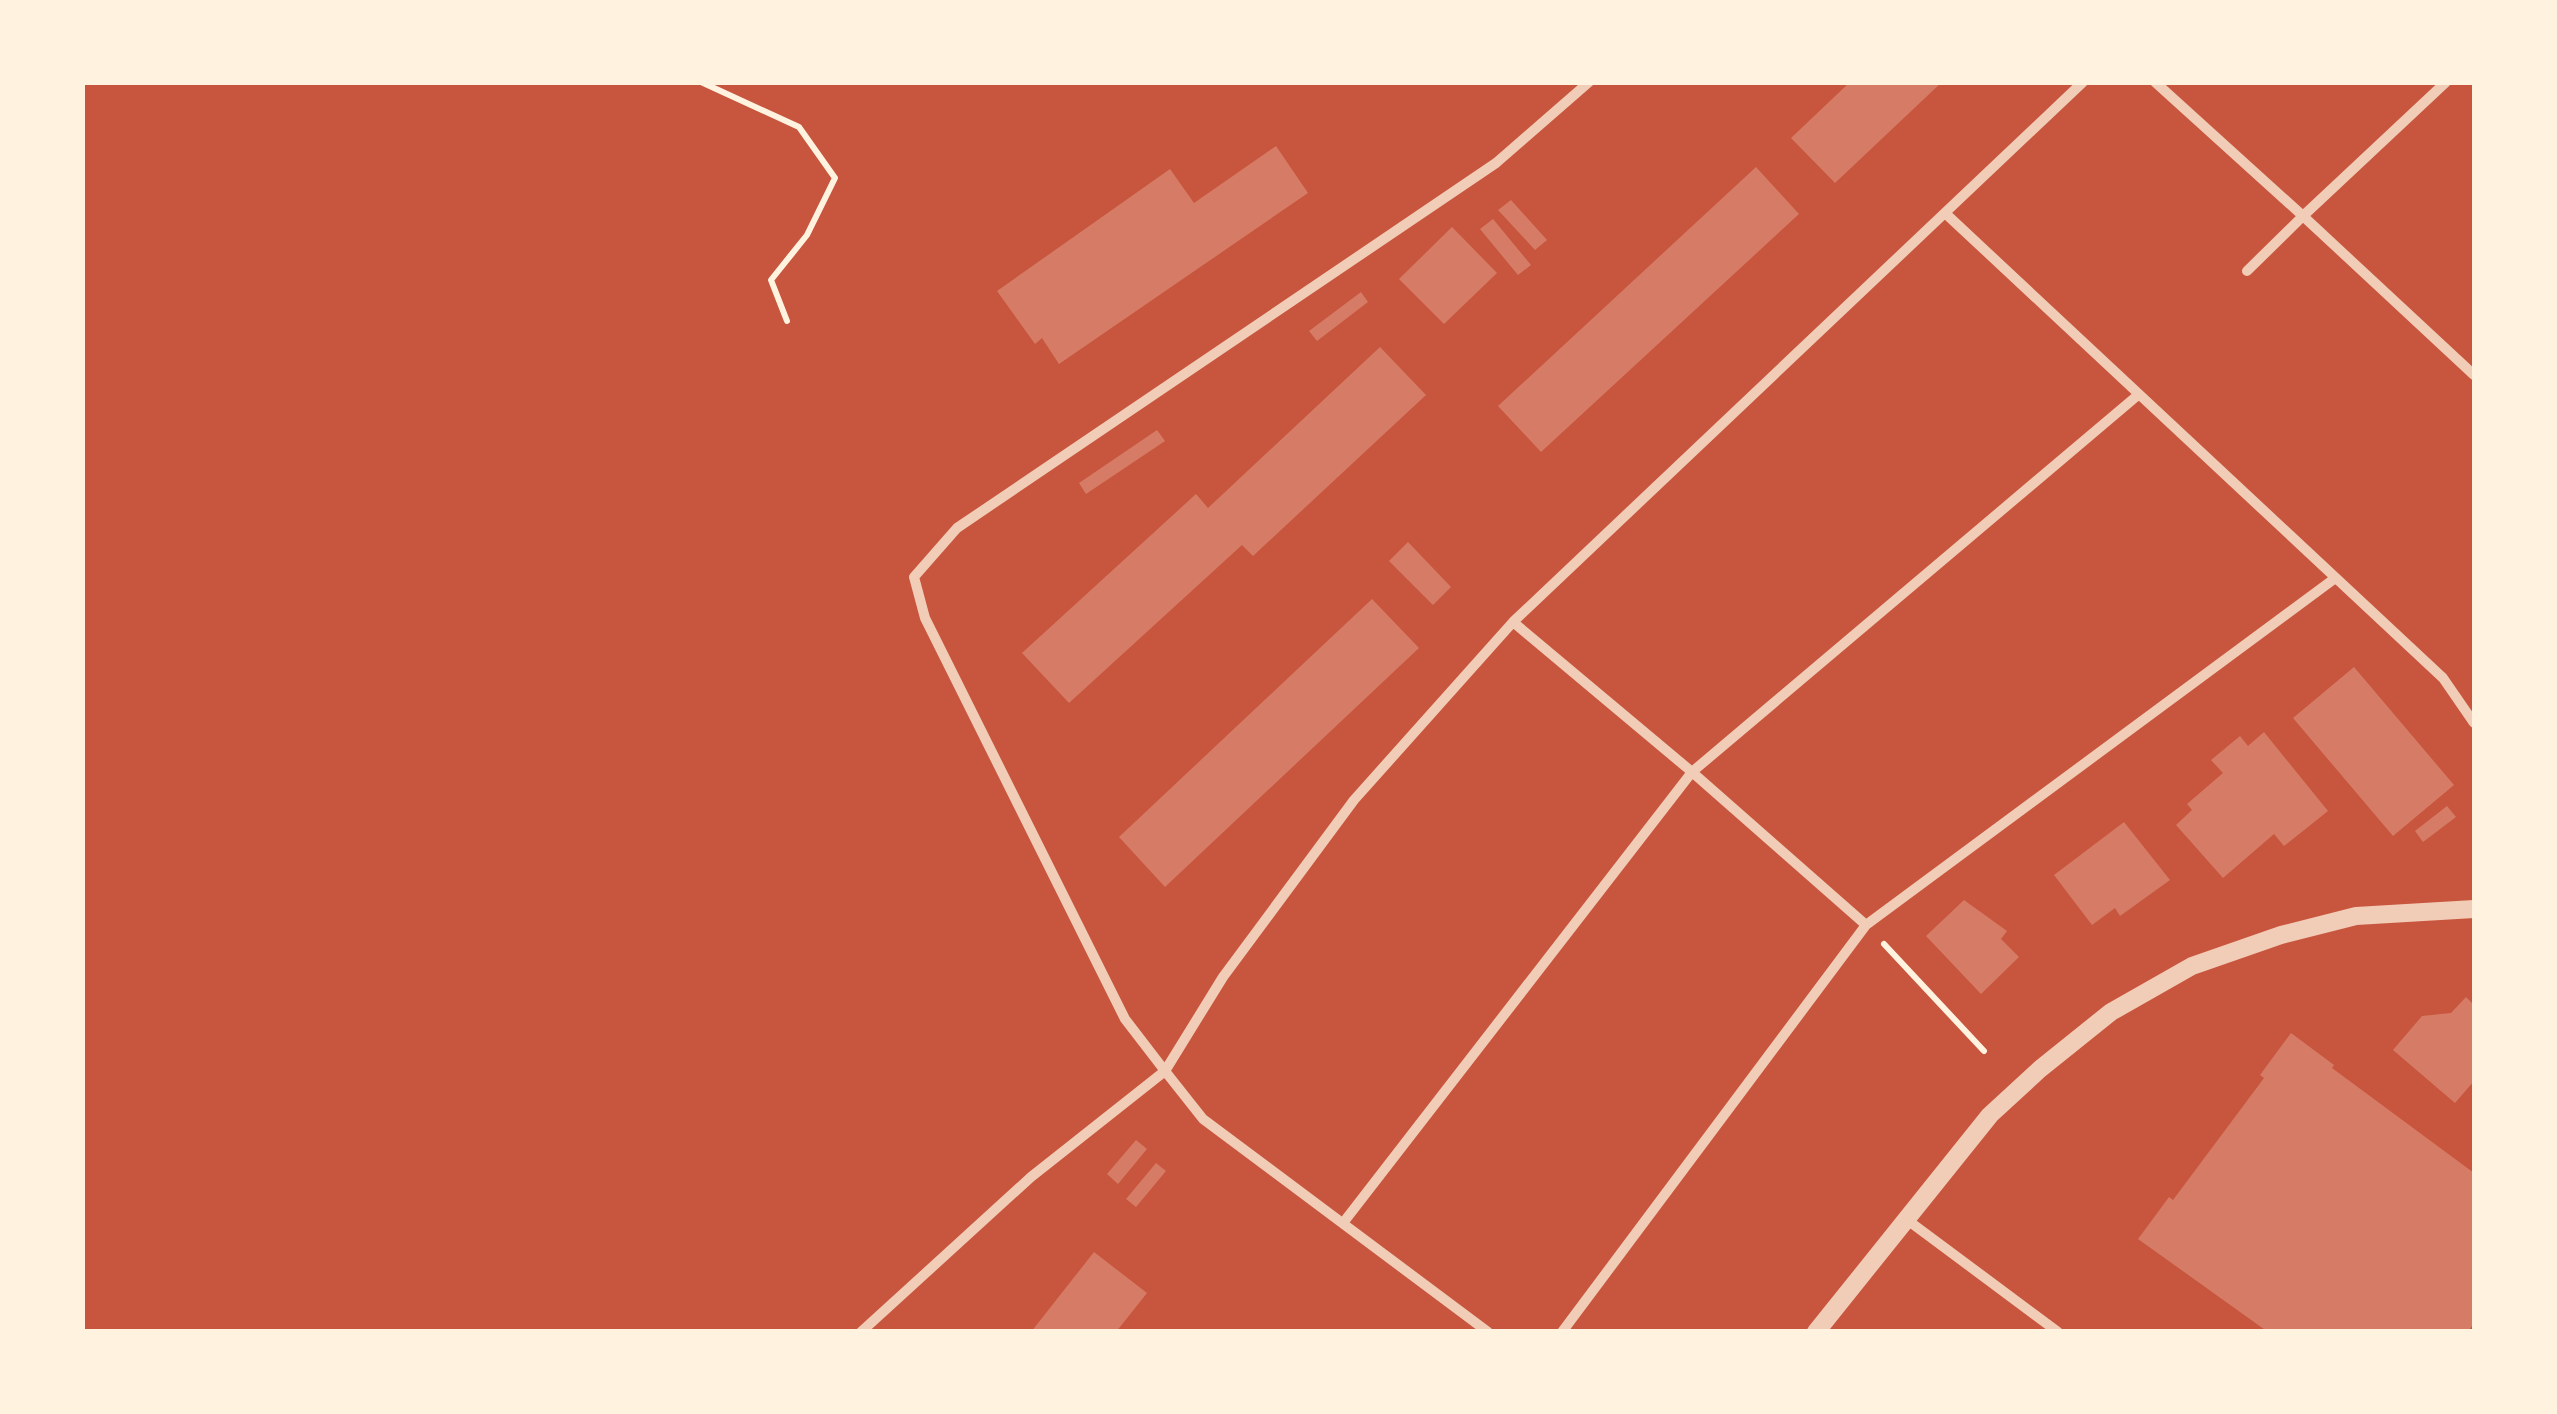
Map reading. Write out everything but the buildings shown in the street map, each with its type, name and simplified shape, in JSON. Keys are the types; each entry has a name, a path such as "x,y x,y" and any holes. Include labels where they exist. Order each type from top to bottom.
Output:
{"street":[{"path":"1488,1332 1203,1119 1164,1071 1125,1019 1072,915 925,618 914,576 957,528 1496,163 1589,82"},
{"path":"861,1332 1031,1177 1164,1071 1223,976 1354,800 1512,622 2083,82"},
{"path":"2155,82 2474,376"},
{"path":"2247,271 2446,82"},
{"path":"1945,213 2443,678 2474,723"},
{"path":"1343,1223 1692,772 2138,395"},
{"path":"1562,1332 1866,925 2334,578"},
{"path":"1512,622 1692,772 1866,925"},
{"path":"1816,1332 1990,1115 2111,1012 2192,966 2281,935 2356,916 2474,908"},
{"path":"1906,1219 2058,1332"}],"path":[{"path":"702,82 799,127 835,178 807,235 771,280 788,321"},
{"path":"1866,925 1984,1051"}]}
